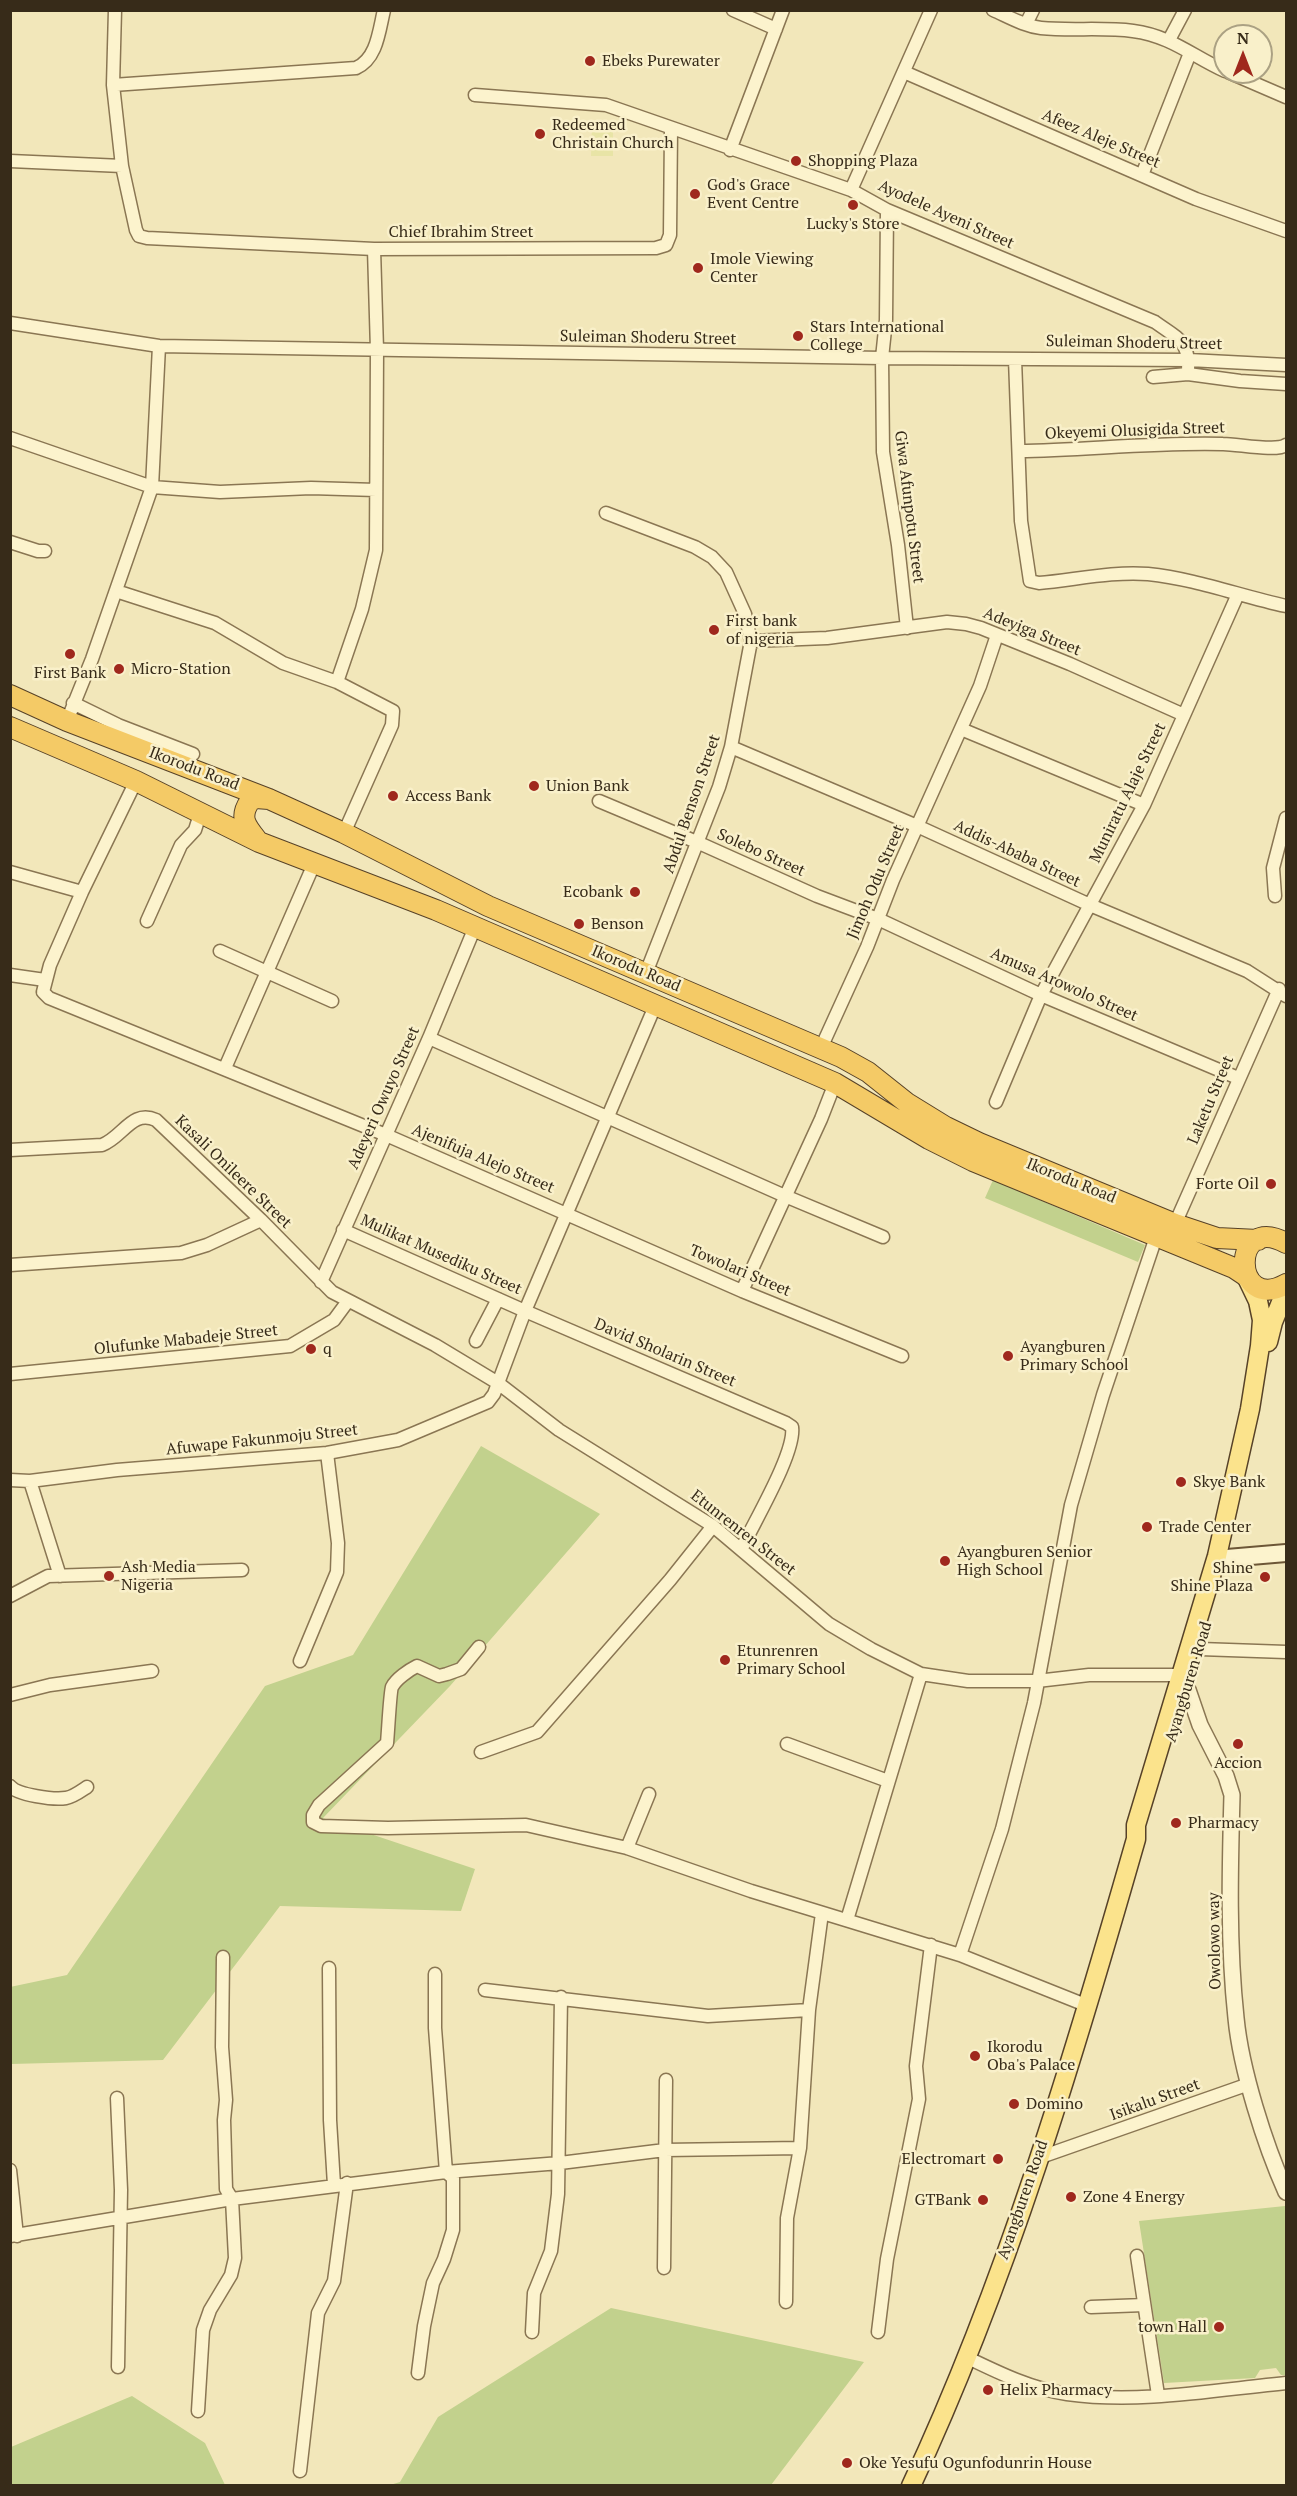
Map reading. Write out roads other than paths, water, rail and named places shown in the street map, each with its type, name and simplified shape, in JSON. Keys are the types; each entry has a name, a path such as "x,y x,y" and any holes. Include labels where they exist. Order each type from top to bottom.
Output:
{"highway":[{"name":"Ikorodu Road","path":"10,695 70,712 344,833 488,906 821,1048 868,1072 907,1103 946,1127 1175,1224 1217,1238 1275,1237"},
{"name":"Ikorodu Road","path":"10,727 136,780 259,842 475,927 835,1083 929,1139 973,1161 1234,1268 1260,1288 1278,1289 1287,1284"},
{"path":"259,842 243,821 243,815 250,801 256,798 268,799"},
{"path":"1246,1276 1243,1262 1245,1253 1275,1237"}],"main road":[{"path":"1246,1276 1258,1301 1264,1346"},
{"path":"1264,1346 1287,1290"},
{"name":"Ayangburen Road","path":"1185,1683 1200,1649 1227,1558 1257,1410 1264,1346"},
{"name":"Ayangburen Road","path":"911,2486 968,2358 1088,2006 1136,1839 1145,1826 1185,1683 1217,1556 1264,1346"},
{"path":"1227,1558 1287,1552"}],"street":[{"path":"10,161 122,166 113,85 115,10"},
{"path":"113,85 356,68 366,64 373,52 384,10"},
{"path":"733,10 776,29"},
{"path":"730,150 783,10"},
{"path":"851,190 931,10"},
{"path":"993,10 1026,24 1040,27 1132,31 1169,40 1213,64"},
{"path":"1026,24 1033,10"},
{"path":"1169,40 1185,10"},
{"path":"1142,175 1190,53"},
{"name":"Afeez Aleje Street","path":"904,72 1196,199 1287,231"},
{"path":"1256,84 1287,97"},
{"name":"Ayodele Ayeni Street","path":"475,96 606,105 730,150 851,190 887,210 1155,322 1185,343 1189,360"},
{"name":"Chief Ibrahim Street","path":"122,166 136,230 139,236 147,238 253,245 374,249 656,248 666,245 670,235 671,129"},
{"name":"Giwa Afunpotu Street","path":"887,210 886,320 882,358 883,452 898,545 907,628"},
{"path":"337,682 362,609 376,550 377,350 374,249"},
{"name":"Suleiman Shoderu Street","path":"10,323 159,346 882,358 1189,360 1287,365"},
{"path":"159,346 152,487 92,659 70,712 118,725 193,754"},
{"path":"1015,359 1021,521 1030,581 1039,583 1146,574 1189,580 1287,606"},
{"path":"1188,374 1189,360"},
{"path":"1153,377 1188,374 1287,384"},
{"path":"10,438 152,487 220,492 311,488 376,490"},
{"name":"Okeyemi Olusigida Street","path":"1019,452 1195,444 1254,445 1276,450 1287,445"},
{"path":"606,513 696,547 712,557 726,572 746,614 751,641"},
{"path":"10,542 45,551"},
{"path":"116,591 215,623 283,663 337,682 393,711 394,717 344,833"},
{"name":"Muniratu Alaje Street","path":"996,1102 1041,995 1144,806 1238,594"},
{"name":"Adeyiga Street","path":"751,641 827,638 946,622 966,624 1070,664 1184,716"},
{"name":"Jimoh Odu Street","path":"821,1048 980,686 996,635"},
{"name":"Abdul Benson Street","path":"646,973 699,843 731,747 751,641"},
{"path":"961,729 1144,806"},
{"name":"Addis-Ababa Street","path":"731,747 917,826 1090,905 1247,972 1282,993"},
{"path":"10,975 45,980 82,892 136,780"},
{"name":"Solebo Street","path":"599,801 817,896 878,919"},
{"path":"147,921 181,844 195,830 200,814"},
{"path":"1275,896 1273,868 1287,818"},
{"path":"225,1068 314,864"},
{"path":"10,872 82,892"},
{"name":"Amusa Arowolo Street","path":"878,919 1041,995 1238,1078"},
{"name":"Adeyeri Owuyo Street","path":"321,1282 429,1038 475,927"},
{"path":"220,951 332,1001"},
{"name":"Ajenifuja Alejo Street","path":"45,980 43,992 49,998 225,1068 567,1213"},
{"name":"Laketu Street","path":"1175,1224 1238,1078 1282,993"},
{"name":"Afuwape Fakunmoju Street","path":"10,1480 30,1481 117,1470 327,1453 398,1440 488,1402 498,1383 525,1311 655,1006"},
{"path":"429,1038 607,1118 883,1237"},
{"path":"742,1291 821,1119 835,1083"},
{"name":"Kasali Onileere Street","path":"10,1150 102,1145 112,1142 137,1118 146,1116 156,1120 261,1220 321,1282"},
{"name":"Towolari Street","path":"567,1213 742,1291 902,1356"},
{"path":"10,1265 181,1253 207,1245 261,1220"},
{"name":"Mulikat Musediku Street","path":"343,1230 525,1311"},
{"path":"960,1955 1002,1829 1034,1703 1071,1505 1113,1361 1156,1237"},
{"name":"Etunrenren Street","path":"321,1282 332,1292 435,1345 498,1383 559,1430 713,1526 742,1548 829,1624 871,1649 921,1674 968,1681 1037,1682 1089,1675 1185,1683"},
{"path":"476,1341 498,1299"},
{"name":"Olufunke Mabadeje Street","path":"10,1374 290,1346 334,1320 348,1301"},
{"name":"David Sholarin Street","path":"525,1311 792,1427 793,1436 788,1453 742,1548"},
{"path":"300,1661 336,1572 338,1543 327,1453"},
{"path":"30,1481 60,1576"},
{"path":"481,1752 537,1732 670,1580 713,1526"},
{"path":"10,1596 41,1578 151,1571 242,1570"},
{"path":"479,1647 461,1669 439,1676 417,1666 410,1669 394,1684 390,1696 387,1743 319,1805 313,1815 313,1822 321,1826 377,1827 525,1825 627,1848 751,1891 931,1945 1088,2006"},
{"path":"1200,1649 1287,1652"},
{"path":"10,1695 50,1685 152,1671"},
{"path":"847,1920 921,1674"},
{"name":"Owolowo way","path":"1185,1683 1200,1725 1226,1776 1232,1795 1232,1969 1236,2020 1249,2084 1270,2150 1287,2192"},
{"path":"787,1744 888,1781"},
{"path":"10,1786 16,1792 67,1798 87,1787"},
{"path":"627,1848 649,1794"},
{"path":"786,2302 787,2218 800,2148 809,2010 822,1913"},
{"path":"878,2332 887,2259 919,2099 916,2066 931,1945"},
{"path":"198,2411 203,2330 210,2310 231,2275 235,2258 232,2199 226,2189 224,2120 226,2100 222,2047 223,1957"},
{"path":"329,1968 330,2120 334,2185"},
{"path":"418,2373 424,2326 433,2283 444,2259 453,2230 453,2178 446,2172 435,2028 435,1974"},
{"path":"485,1990 561,1997 708,2016 809,2010"},
{"path":"532,2332 534,2293 551,2251 560,2163 561,1997"},
{"path":"664,2268 666,2080"},
{"name":"Isikalu Street","path":"1038,2158 1249,2084"},
{"path":"117,2098 121,2190 118,2367"},
{"path":"10,2170 14,2236 232,2199 347,2183 560,2163 665,2150 800,2148"},
{"path":"300,2471 318,2313 334,2281 347,2183"},
{"path":"1137,2256 1158,2395"},
{"path":"1091,2307 1144,2305"},
{"path":"968,2358 1031,2385 1066,2394 1158,2395 1287,2383"}],"place":[{"name":"Ebeks Purewater","path":"590,61"},
{"name":"Redeemed Christain Church","path":"540,134"},
{"name":"Shopping Plaza","path":"796,161"},
{"name":"God's Grace Event Centre","path":"695,194"},
{"name":"Lucky's Store","path":"853,205"},
{"name":"Imole Viewing Center","path":"698,268"},
{"name":"Stars International College","path":"798,336"},
{"name":"First bank of nigeria","path":"714,630"},
{"name":"First Bank","path":"70,654"},
{"name":"Micro-Station","path":"119,669"},
{"name":"Union Bank","path":"534,786"},
{"name":"Access Bank","path":"393,796"},
{"name":"Ecobank","path":"635,892"},
{"name":"Benson","path":"579,924"},
{"name":"Forte Oil","path":"1271,1184"},
{"name":"q","path":"311,1349"},
{"name":"Ayangburen Primary School","path":"1008,1356"},
{"name":"Skye Bank","path":"1181,1482"},
{"name":"Trade Center","path":"1147,1527"},
{"name":"Ayangburen Senior High School","path":"945,1561"},
{"name":"Ash Media Nigeria","path":"109,1576"},
{"name":"Shine Shine Plaza","path":"1265,1577"},
{"name":"Etunrenren Primary School","path":"725,1660"},
{"name":"Accion","path":"1238,1744"},
{"name":"Pharmacy","path":"1176,1823"},
{"name":"Ikorodu Oba's Palace","path":"975,2056"},
{"name":"Domino","path":"1014,2104"},
{"name":"Electromart","path":"998,2159"},
{"name":"Zone 4 Energy","path":"1071,2197"},
{"name":"GTBank","path":"983,2200"},
{"name":"town Hall","path":"1219,2327"},
{"name":"Helix Pharmacy","path":"988,2390"},
{"name":"Oke Yesufu Ogunfodunrin House","path":"847,2463"}]}
